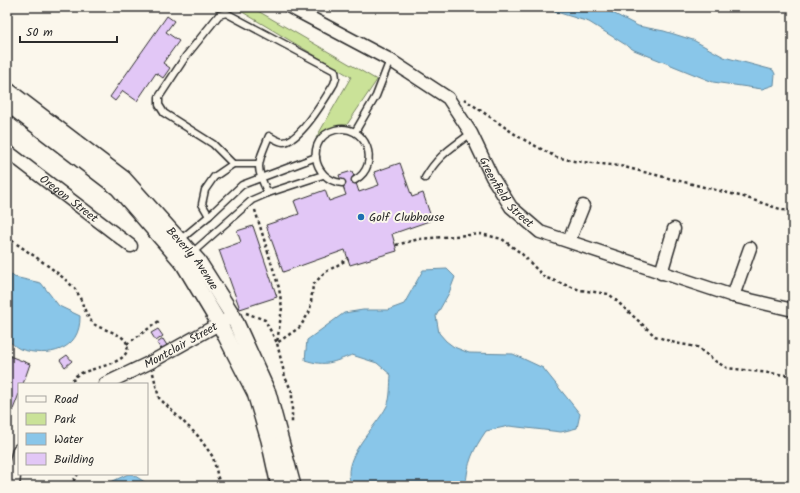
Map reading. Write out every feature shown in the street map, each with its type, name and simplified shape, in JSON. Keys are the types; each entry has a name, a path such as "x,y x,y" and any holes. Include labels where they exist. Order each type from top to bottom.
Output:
{"street":[{"name":"Greenfield Street","path":"290,7 390,60 448,98 471,133 492,177 511,207 540,232 733,296 793,310"},
{"name":"Beverly Avenue","path":"7,90 124,180 233,316 268,392 293,486"},
{"name":"Beverly Avenue","path":"7,103 118,188 176,245"},
{"name":"Oregon Street","path":"7,151 131,246"},
{"path":"569,241 583,206"},
{"path":"661,273 674,229"},
{"path":"733,296 750,248"},
{"name":"Beverly Avenue","path":"187,258 255,393 269,440 279,486"},
{"name":"Montclair Street","path":"107,383 151,362 233,316"},
{"path":"13,486 11,465 18,452"}],"lane":[{"path":"233,164 213,144 164,113 159,105 159,97 186,56 219,16 226,13 335,71 336,78 311,120 291,139 284,142 269,136 258,164 260,177 268,193"},
{"path":"355,132 376,96 390,60"},
{"path":"342,183 336,182 323,175 319,170 316,157 319,143 328,133 341,129 355,132 366,142 370,155 367,169 355,180"},
{"path":"425,178 432,166 445,151 471,133"},
{"path":"176,245 242,185 316,157"},
{"path":"209,216 202,204 205,190 214,177 233,164 258,164"},
{"path":"187,258 252,200 268,193 323,175"}],"path":[{"path":"461,97 519,137 556,157 574,161 620,166 744,197 784,210 793,211"},
{"path":"252,200 279,288 282,308 277,343 285,377 292,392 292,430"},
{"path":"396,246 419,239 481,234 502,239 522,254 544,277 580,290 609,294 655,336 675,343 697,347 727,368 786,375 793,379"},
{"path":"7,237 74,288 82,307 93,324 114,332 123,338 127,344 127,352 122,358 96,370 77,374 73,379 75,383"},
{"path":"277,343 300,327 310,311 313,285 324,274 348,259"},
{"path":"127,344 159,321"},
{"path":"151,362 159,398 198,436 213,456 220,486"},
{"path":"70,486 77,475"}],"green space":[{"path":"234,7 251,7 377,80 344,129 316,138 351,77"}],"water":[{"path":"540,7 601,7 638,26 664,31 693,40 724,57 773,70 775,74 774,85 762,89 713,82 634,50 589,22"},
{"path":"447,269 455,277 449,293 436,316 439,333 454,347 469,353 513,354 543,368 580,414 577,428 561,432 509,426 486,431 469,464 466,486 352,486 349,476 350,465 360,444 387,406 390,395 391,375 377,363 352,355 329,363 319,363 305,360 307,340 344,313 363,310 388,310 404,304 423,270"},
{"path":"7,270 14,277 41,283 59,306 80,316 79,328 75,337 69,344 52,352 41,353 20,349 7,341"},
{"path":"126,475 134,475 151,486 110,486 111,482"}],"building":[{"path":"167,16 174,21 166,32 179,41 163,63 170,68 163,78 156,73 137,101 123,91 115,101 110,97"},
{"name":"Golf Clubhouse","path":"400,163 412,197 423,193 432,220 392,234 397,251 350,265 345,250 283,272 266,225 299,214 294,201 325,190 329,201 346,195 339,175 352,171 359,192 379,185 374,172"},
{"path":"253,226 277,297 240,309 219,250 241,242 237,231"},
{"path":"158,329 163,336 156,341 151,333"},
{"path":"163,339 168,347 162,351 157,343"},
{"path":"7,355 30,364 23,383 18,383 18,397 7,425"},
{"path":"67,355 72,361 65,367 60,360"}],"place":[{"name":"Golf Clubhouse","path":"361,217"}]}
